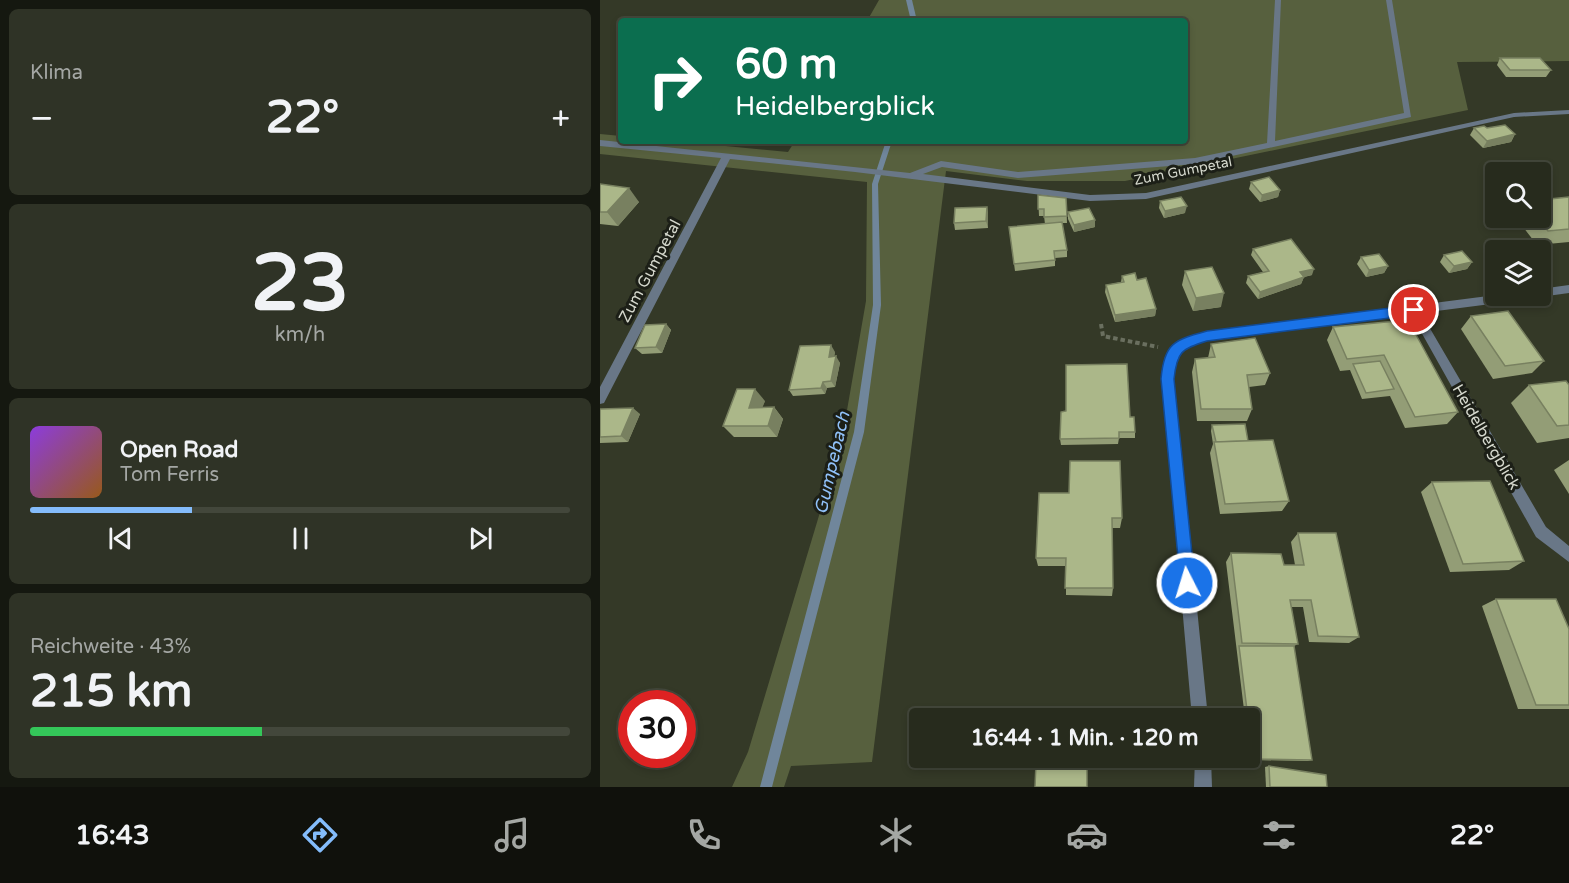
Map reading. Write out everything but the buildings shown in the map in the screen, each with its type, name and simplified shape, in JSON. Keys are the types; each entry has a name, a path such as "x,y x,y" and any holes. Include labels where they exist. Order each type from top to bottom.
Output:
{"street":[{"path":"1271,144 1278,0"},
{"path":"909,175 941,164 1018,176 1195,161 1408,115 1389,0"},
{"name":"Zum Gumpetal","path":"600,143 909,175 1090,198 1146,196 1514,115 1569,112"},
{"name":"Zum Gumpetal","path":"600,399 727,156"},
{"path":"1551,291 1569,289"},
{"path":"1199,708 1168,379 1170,358 1181,344 1207,336 1485,301"},
{"name":"Heidelbergblick","path":"1414,310 1541,532 1569,555"},
{"path":"1203,768 1203,787"}],"path":[{"path":"1101,324 1102,336 1176,350"}],"green space":[{"path":"879,0 1569,0 1569,61 1457,62 1468,110 1125,181 1027,181 946,171 872,762 791,766 784,787 732,787 748,752 842,439 866,301 867,182 600,154 600,134 618,136 618,144 705,144 788,152 793,144 1188,144 1188,18 869,18"}],"waterway":[{"name":"Gumpebach","path":"909,0 913,18"},
{"name":"Gumpebach","path":"766,787 859,432 877,305 875,184 888,144"}],"route":[{"path":"1187,583 1168,379 1170,358 1181,344 1207,336 1414,310"}]}
